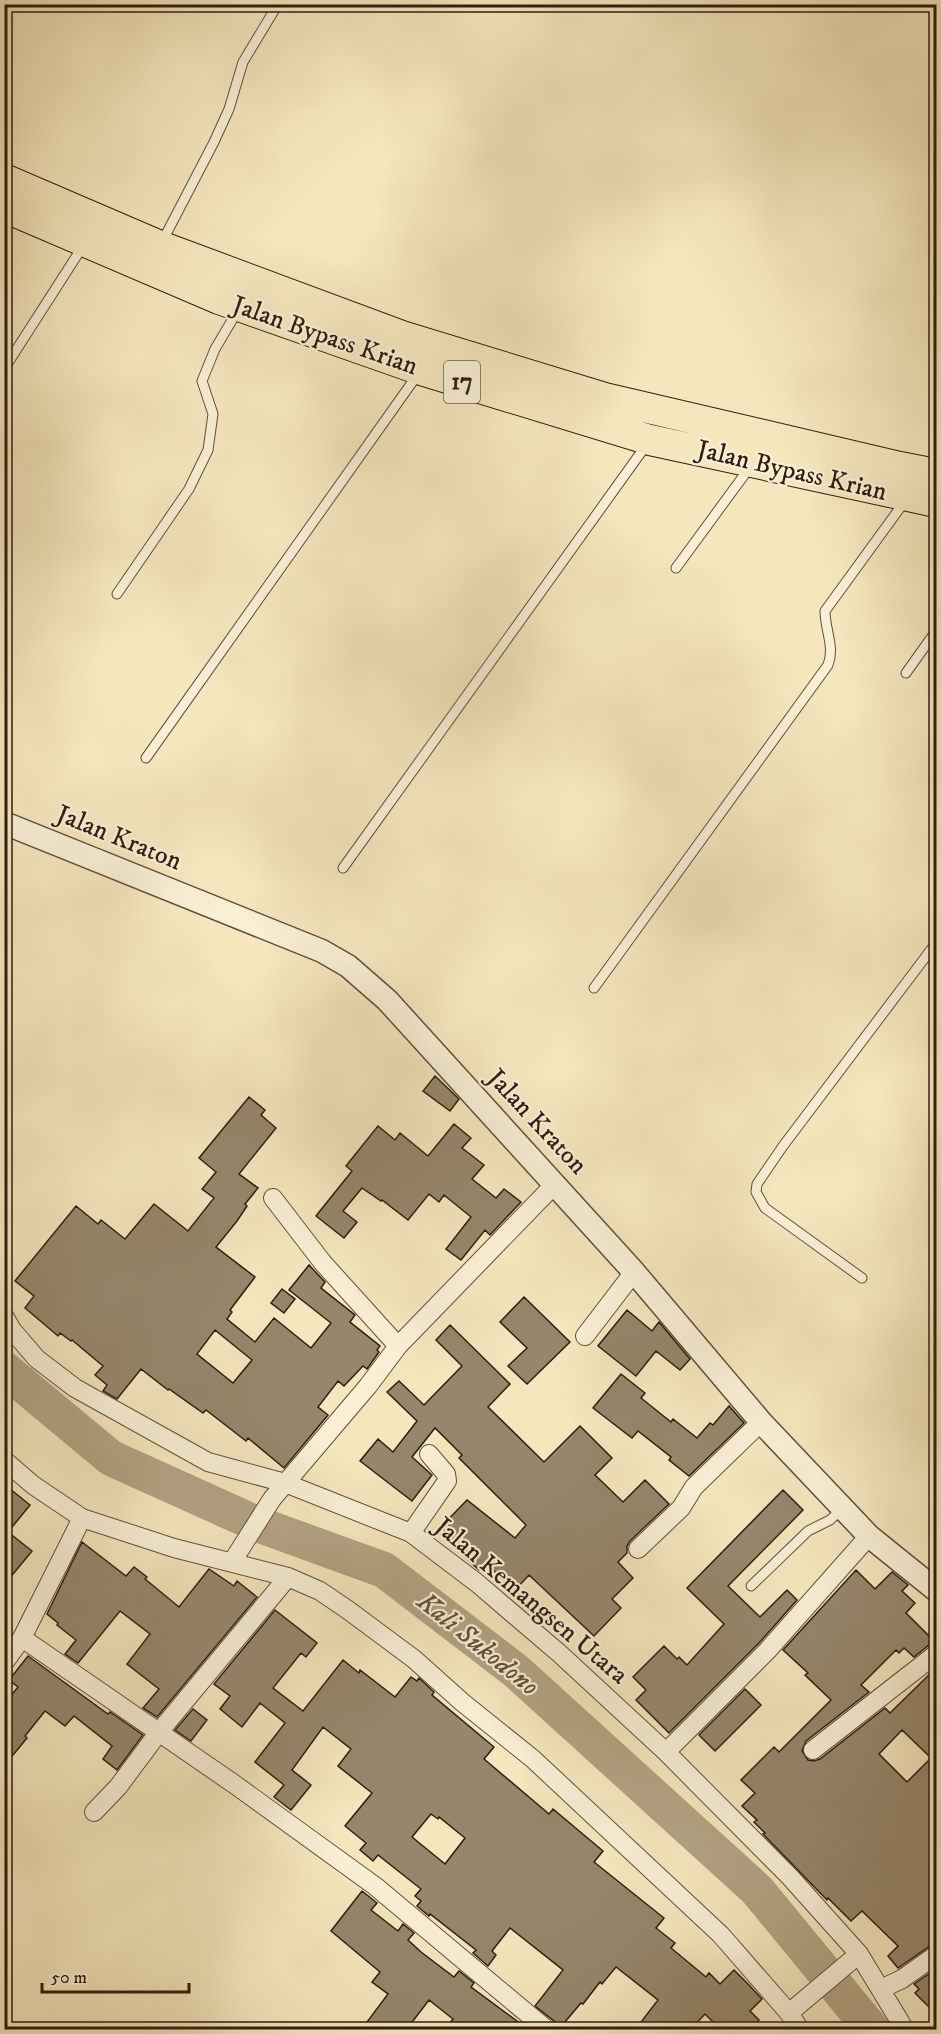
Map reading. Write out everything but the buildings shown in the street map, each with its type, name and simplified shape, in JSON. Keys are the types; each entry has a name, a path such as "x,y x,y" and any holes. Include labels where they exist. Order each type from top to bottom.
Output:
{"highway":[{"name":"Jalan Bypass Krian","path":"4,179 160,246 402,336 605,398 936,474"},
{"name":"Jalan Bypass Krian","path":"4,207 240,308 421,370 650,440 936,502"}],"street":[{"name":"Jalan Kraton","path":"4,823 322,951 348,966 387,1000 555,1184 634,1272 761,1422 869,1536 936,1590"},
{"path":"236,1555 272,1499 368,1386 398,1346 555,1184"},
{"path":"273,1198 323,1263 398,1346"},
{"path":"585,1336 634,1272"},
{"name":"Jalan Kemangsen Utara","path":"4,1317 37,1359 75,1388 208,1462 285,1484 411,1533 477,1584 560,1654 666,1752 790,1877 853,1960 881,1989 905,2030"},
{"path":"638,1549 681,1508 693,1487 761,1422"},
{"path":"411,1533 447,1481 446,1474 429,1454"},
{"path":"4,1460 33,1485 82,1518 174,1548 236,1555 306,1583 333,1599 414,1659 532,1759 721,1935 795,2008 800,2030"},
{"path":"4,1663 22,1638 82,1518"},
{"path":"666,1752 767,1651 869,1536"},
{"path":"94,1812 118,1787 159,1732 288,1576"},
{"path":"22,1638 159,1732 375,1886 547,2030"},
{"path":"813,1750 936,1654"},
{"path":"881,1989 902,1979 936,1955"},
{"path":"795,2008 853,1960"}],"lane":[{"path":"160,246 229,109 243,62 278,4"},
{"path":"4,369 86,241"},
{"path":"117,594 189,489 208,450 213,414 202,381 215,348 240,308"},
{"path":"146,758 421,370"},
{"path":"343,868 650,440"},
{"path":"676,567 753,463"},
{"path":"594,988 828,664 833,654 825,625 825,611 908,497"},
{"path":"906,673 936,631"},
{"path":"862,1278 765,1208 756,1192 757,1184 936,943"},
{"path":"751,1586 808,1532 830,1520 844,1508"}],"waterway":[{"name":"Kali Sukodono","path":"4,1369 111,1458 257,1524 384,1570 516,1671 757,1890 872,2030"}]}
